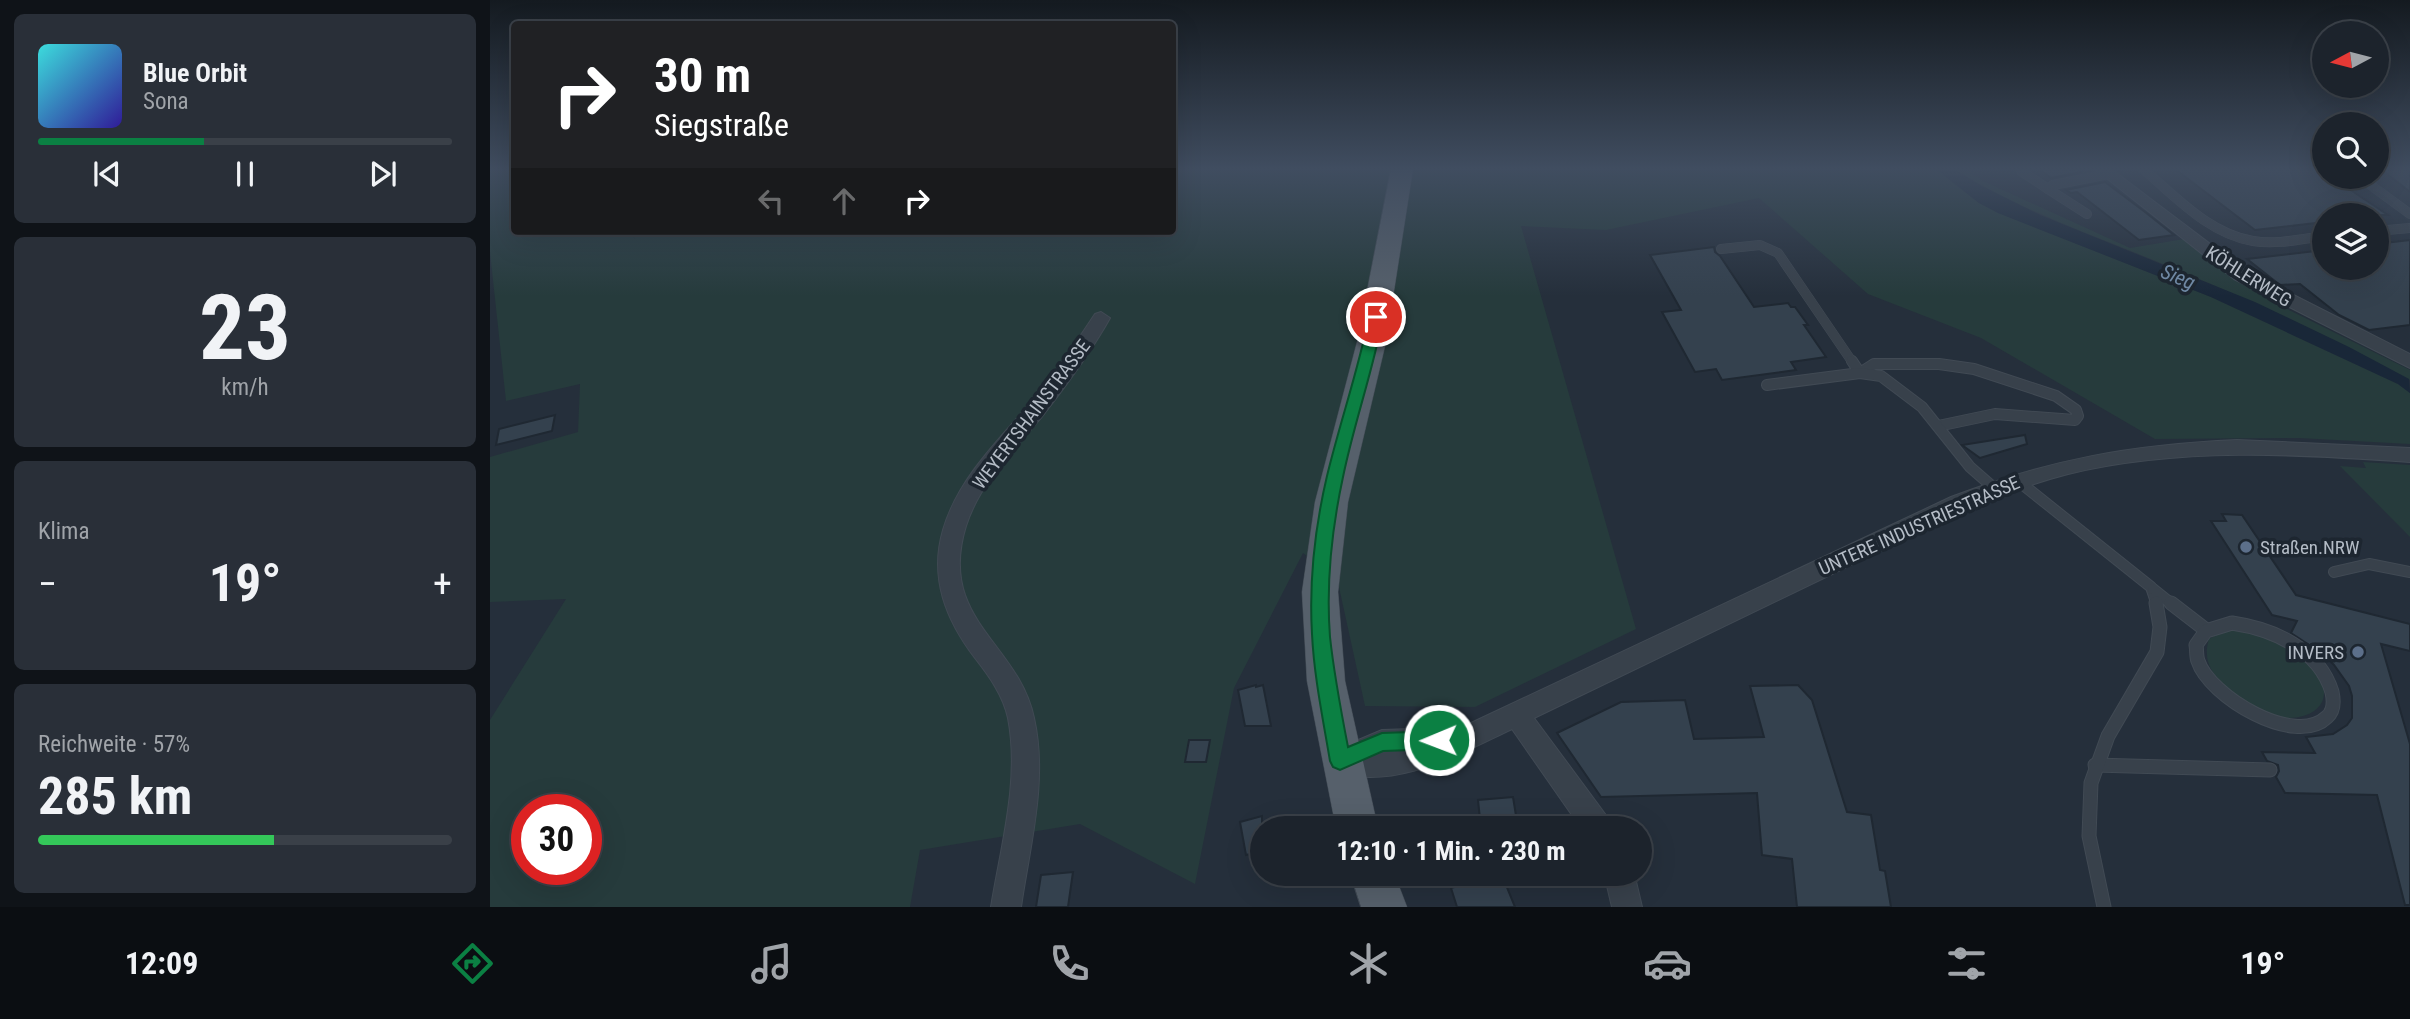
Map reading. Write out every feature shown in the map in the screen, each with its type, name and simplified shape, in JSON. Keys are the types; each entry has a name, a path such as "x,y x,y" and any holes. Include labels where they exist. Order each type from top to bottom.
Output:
{"main road":[{"path":"1354,816 1340,761 1321,636 1323,555 1335,476 1368,356 1394,211"},
{"path":"1377,886 1384,907"}],"street":[{"name":"KÖHLERWEG","path":"2157,211 2240,275 2410,362"},
{"name":"WEYERTSHAINSTRASSE","path":"1006,907 1023,784 1021,717 1003,674 964,622 951,589 948,557 959,516 976,483 1060,380 1101,318"},
{"name":"UNTERE INDUSTRIESTRASSE","path":"1340,761 1385,765 1404,762 1462,740 1994,488 2017,480 2087,461 2174,449 2285,447 2410,455"},
{"path":"1516,714 1589,816"},
{"path":"1622,886 1627,907"}],"lane":[{"path":"2083,211 2087,214"},
{"path":"2196,211 2218,229 2241,239 2270,242 2312,237"},
{"path":"2389,230 2410,228"},
{"path":"1721,249 1760,245 1777,253 1860,373"},
{"path":"1860,373 1874,364 1939,364 1974,369 2056,396 2077,410 2078,416 2075,420 2062,422 2015,414 1986,415 1938,426"},
{"path":"1767,386 1860,373 1881,376 1922,407 1970,467 1994,488"},
{"path":"2017,480 2206,631"},
{"path":"2334,572 2369,564 2410,572"},
{"path":"2104,907 2091,852 2088,819 2095,765 2157,652 2161,639 2158,607 2151,587"},
{"path":"2232,623 2254,625 2278,634 2318,664 2331,683 2335,695 2334,708 2325,720 2310,726 2289,726 2266,721 2240,708 2211,683 2197,658 2197,642 2206,631 2213,626 2232,623"},
{"path":"2095,765 2270,770"}],"green space":[{"path":"490,211 511,211 511,235 632,235 635,239 632,235 1176,235 1176,211 1695,211 1606,230 1521,226 1636,629 1475,707 1365,706 1337,578 1303,553 1234,688 1195,884 1080,824 920,850 910,907 490,907 490,720 566,599 490,602 490,457 578,432 580,384 506,401 490,252"},
{"path":"1774,211 1996,211 2211,297 2398,384 2410,393 2410,444 2299,438 2155,439 1981,338 1868,294"},
{"path":"2035,211 2050,211 2130,248 2184,239 2227,272 2287,309 2410,370 2410,380 2257,304"},
{"path":"2363,462 2410,465 2410,537 2340,466 2366,468"},
{"path":"2247,629 2286,645 2314,669 2324,688 2322,703 2311,713 2293,718 2271,716 2247,705 2215,675 2207,659 2209,639 2221,632"}],"water":[{"name":"Sieg","path":"1995,211 2033,211 2255,302 2409,379 2410,393 2398,384 2211,297"}],"building":[{"path":"2102,211 2144,211 2174,235 2139,240"},
{"path":"2231,211 2312,211 2312,223 2255,230"},
{"path":"2410,240 2410,325 2369,330 2339,315 2300,284 2280,285 2247,259 2312,251 2312,280 2389,280 2389,242"},
{"path":"1714,247 1754,307 1788,303 1795,307 1826,357 1791,362 1796,370 1722,380 1716,369 1695,372 1662,312 1681,310 1650,255"},
{"path":"555,415 552,431 496,445 499,429"},
{"path":"2025,435 2027,444 1980,458 1962,445"},
{"path":"2222,514 2242,515 2296,595 2410,624 2410,651 2381,644 2410,744 2410,905 2405,905 2377,795 2285,793 2276,777 2278,765 2267,761 2262,752 2315,753 2306,737 2333,734 2347,725 2352,718 2352,696 2349,686 2334,665 2323,654 2291,633 2297,621 2272,615 2211,521 2226,521"},
{"path":"1263,685 1271,726 1245,726 1238,690"},
{"path":"1798,685 1812,700 1847,812 1871,815 1880,870 1885,871 1891,907 1797,907 1792,859 1762,855 1757,793 1601,797 1557,733 1621,702 1685,700 1694,739 1764,737 1750,686"},
{"path":"1189,740 1210,740 1206,762 1185,762"},
{"path":"1513,797 1516,816 1480,816 1478,800"},
{"path":"1250,819 1250,854 1246,855 1240,822"},
{"path":"1073,872 1068,907 1036,907 1041,875"},
{"path":"1506,886 1515,907 1457,907 1451,888"}],"place":[{"name":"Straßen.NRW","path":"2246,547"},
{"name":"INVERS","path":"2358,652"}],"route":[{"path":"1376,317 1335,476 1327,521 1320,592 1321,636 1329,699 1340,761 1382,742 1439,740"}]}
